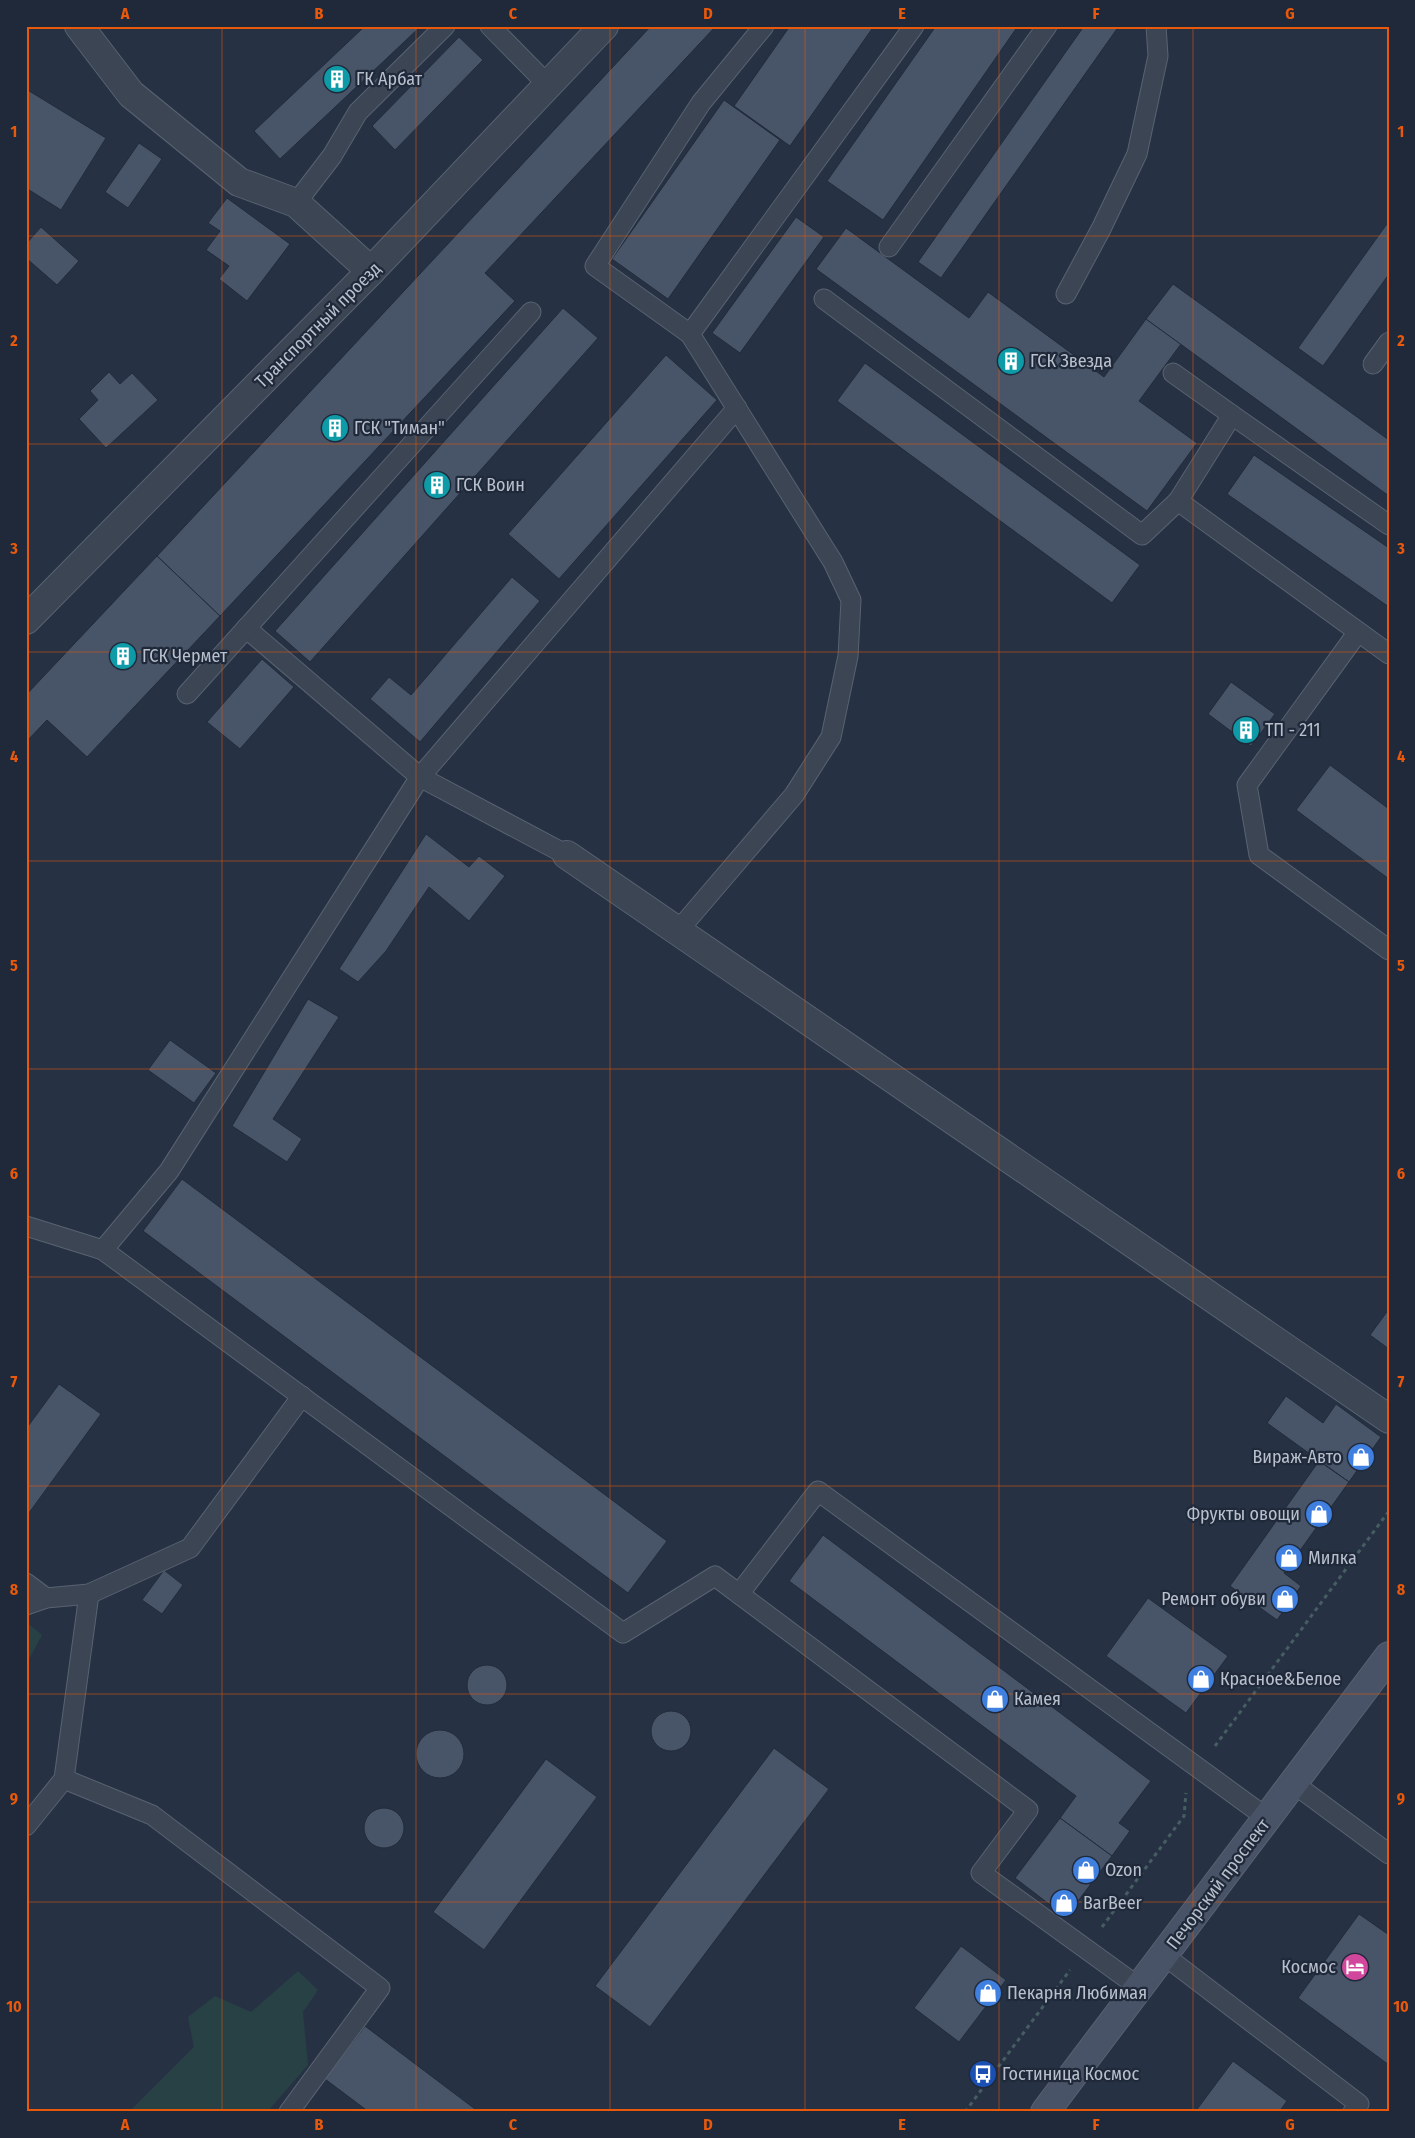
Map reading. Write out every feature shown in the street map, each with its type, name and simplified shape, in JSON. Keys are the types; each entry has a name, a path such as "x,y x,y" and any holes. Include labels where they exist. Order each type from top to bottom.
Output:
{"main road":[{"name":"Печорский проспект","path":"1045,2112 1389,1656"}],"street":[{"path":"79,26 131,94 239,182 296,203 371,272"},
{"name":"Транспортный проезд","path":"26,620 371,272 604,26"},
{"path":"566,855 1389,1419"}],"lane":[{"path":"296,203 332,156 358,112 445,26"},
{"path":"490,26 548,85"},
{"path":"677,932 794,795 831,737 848,656 851,600 833,562 690,334 595,266 701,103 764,26"},
{"path":"690,334 914,26"},
{"path":"889,247 1047,26"},
{"path":"1066,294 1101,230 1137,154 1158,56 1156,26"},
{"path":"824,299 1142,535 1178,501 1232,415"},
{"path":"187,694 531,312"},
{"path":"1373,364 1389,342"},
{"path":"1173,373 1389,524"},
{"path":"103,1250 169,1172 420,777 737,408"},
{"path":"1178,501 1389,654"},
{"path":"246,628 420,777 566,855"},
{"path":"1358,632 1247,785 1259,855 1389,950"},
{"path":"26,1226 103,1250 622,1633 715,1576 1028,1810 980,1873 1140,1988"},
{"path":"26,1605 46,1598 90,1594 190,1548 302,1396"},
{"path":"739,1594 818,1491 1267,1818"},
{"path":"26,1583 46,1598"},
{"path":"26,1826 64,1779 90,1594"},
{"path":"64,1779 152,1815 380,1988 297,2109"},
{"path":"1293,1783 1389,1854"},
{"path":"1164,1956 1361,2109"}],"path":[{"path":"965,2112 1184,1816 1187,1782 1389,1511"}],"green space":[{"path":"26,1622 42,1635 26,1665"},
{"path":"298,1971 318,1990 303,2012 308,2065 267,2112 129,2112 194,2047 188,2017 215,1996 251,2012"}],"building":[{"name":"ГК Арбат","path":"365,26 421,26 280,159 254,131"},
{"name":"ГСК \"Тиман\"","path":"651,26 716,26 485,273 515,301 220,616 157,556"},
{"path":"790,26 874,26 790,146 734,106"},
{"path":"936,26 1018,26 883,220 827,181"},
{"path":"1084,26 1119,26 941,278 918,262"},
{"name":"ГК Арбат","path":"459,37 483,60 395,150 372,126"},
{"path":"26,89 106,138 61,210 26,188"},
{"path":"724,100 780,140 668,299 612,259"},
{"path":"139,143 162,159 128,208 105,192"},
{"path":"227,198 290,244 247,301 219,279 229,266 206,250 220,231 208,223"},
{"path":"796,217 824,237 740,353 712,333"},
{"path":"1389,221 1389,274 1323,366 1298,348"},
{"path":"41,227 79,261 57,285 26,258 26,244"},
{"name":"ГСК Звезда","path":"846,228 969,318 988,292 1104,377 1146,319 1181,344 1139,401 1197,443 1147,511 816,269"},
{"name":"ГСК Звезда","path":"1173,284 1389,440 1389,496 1146,319"},
{"name":"ГСК Воин","path":"563,308 598,338 310,662 275,631"},
{"path":"666,355 717,400 559,579 508,534"},
{"path":"865,363 1140,565 1112,603 837,401"},
{"path":"109,372 120,384 132,373 158,400 106,448 79,419 98,400 90,391"},
{"path":"1254,455 1389,548 1389,607 1227,494"},
{"name":"ГСК Чермет","path":"157,556 220,616 87,757 47,720 26,742 26,695"},
{"path":"512,577 540,601 420,742 370,699 389,677 411,695"},
{"path":"262,659 294,687 240,749 207,722"},
{"name":"ТП - 211","path":"1231,682 1275,714 1251,746 1208,714"},
{"path":"1330,765 1389,809 1389,879 1296,810"},
{"path":"426,834 469,867 479,856 505,876 469,921 429,887 386,951 358,982 339,969"},
{"path":"308,999 339,1017 273,1119 302,1139 287,1162 232,1126"},
{"path":"170,1040 216,1073 194,1103 148,1070"},
{"path":"182,1179 667,1541 628,1593 143,1231"},
{"path":"1389,1309 1389,1349 1370,1335"},
{"path":"59,1384 101,1414 26,1517 26,1429"},
{"path":"1286,1396 1323,1423 1336,1404 1381,1437 1349,1482 1267,1423"},
{"path":"1319,1461 1349,1482 1284,1573 1301,1586 1277,1620 1230,1586"},
{"path":"823,1535 1151,1781 1119,1823 1130,1831 1112,1856 1060,1818 1076,1796 789,1581"},
{"path":"164,1570 183,1585 162,1614 142,1600"},
{"path":"1148,1598 1228,1656 1186,1713 1106,1656"},
{"path":"483,1665 491,1665 498,1668 504,1674 507,1685 504,1696 498,1702 491,1705 483,1705 476,1702 470,1696 467,1689 467,1681 470,1674 476,1668"},
{"path":"667,1711 675,1711 682,1714 688,1720 691,1731 688,1742 682,1748 675,1751 667,1751 660,1748 654,1742 651,1735 651,1727 654,1720 660,1714"},
{"path":"435,1730 445,1730 457,1737 464,1749 464,1759 457,1771 445,1778 435,1778 427,1774 420,1767 416,1759 416,1749 420,1741 427,1734"},
{"path":"774,1748 829,1789 650,2027 595,1986"},
{"path":"546,1759 597,1797 484,1950 433,1912"},
{"path":"380,1808 388,1808 395,1811 401,1817 404,1828 401,1839 395,1845 388,1848 380,1848 373,1845 367,1839 364,1832 364,1824 367,1817 373,1811"},
{"path":"1060,1818 1112,1856 1066,1917 1015,1878"},
{"name":"Космос","path":"1359,1914 1389,1935 1389,2065 1298,1998"},
{"path":"961,1946 1006,1980 959,2042 914,2008"},
{"path":"365,2026 479,2112 369,2112 325,2079"},
{"path":"1233,2061 1287,2101 1279,2112 1195,2112"}],"place":[{"name":"ГК Арбат","path":"337,79"},
{"name":"ГСК Звезда","path":"1011,361"},
{"name":"ГСК \"Тиман\"","path":"335,428"},
{"name":"ГСК Воин","path":"437,485"},
{"name":"ГСК Чермет","path":"123,656"},
{"name":"ТП - 211","path":"1246,730"},
{"name":"Вираж-Авто","path":"1361,1457"},
{"name":"Фрукты овощи","path":"1319,1514"},
{"name":"Милка","path":"1289,1558"},
{"name":"Ремонт обуви","path":"1285,1599"},
{"name":"Красное&Белое","path":"1201,1679"},
{"name":"Камея","path":"995,1699"},
{"name":"Ozon","path":"1086,1870"},
{"name":"BarBeer","path":"1064,1903"},
{"name":"Космос","path":"1355,1967"},
{"name":"Пекарня Любимая","path":"988,1993"},
{"name":"Гостиница Космос","path":"983,2074"}]}
